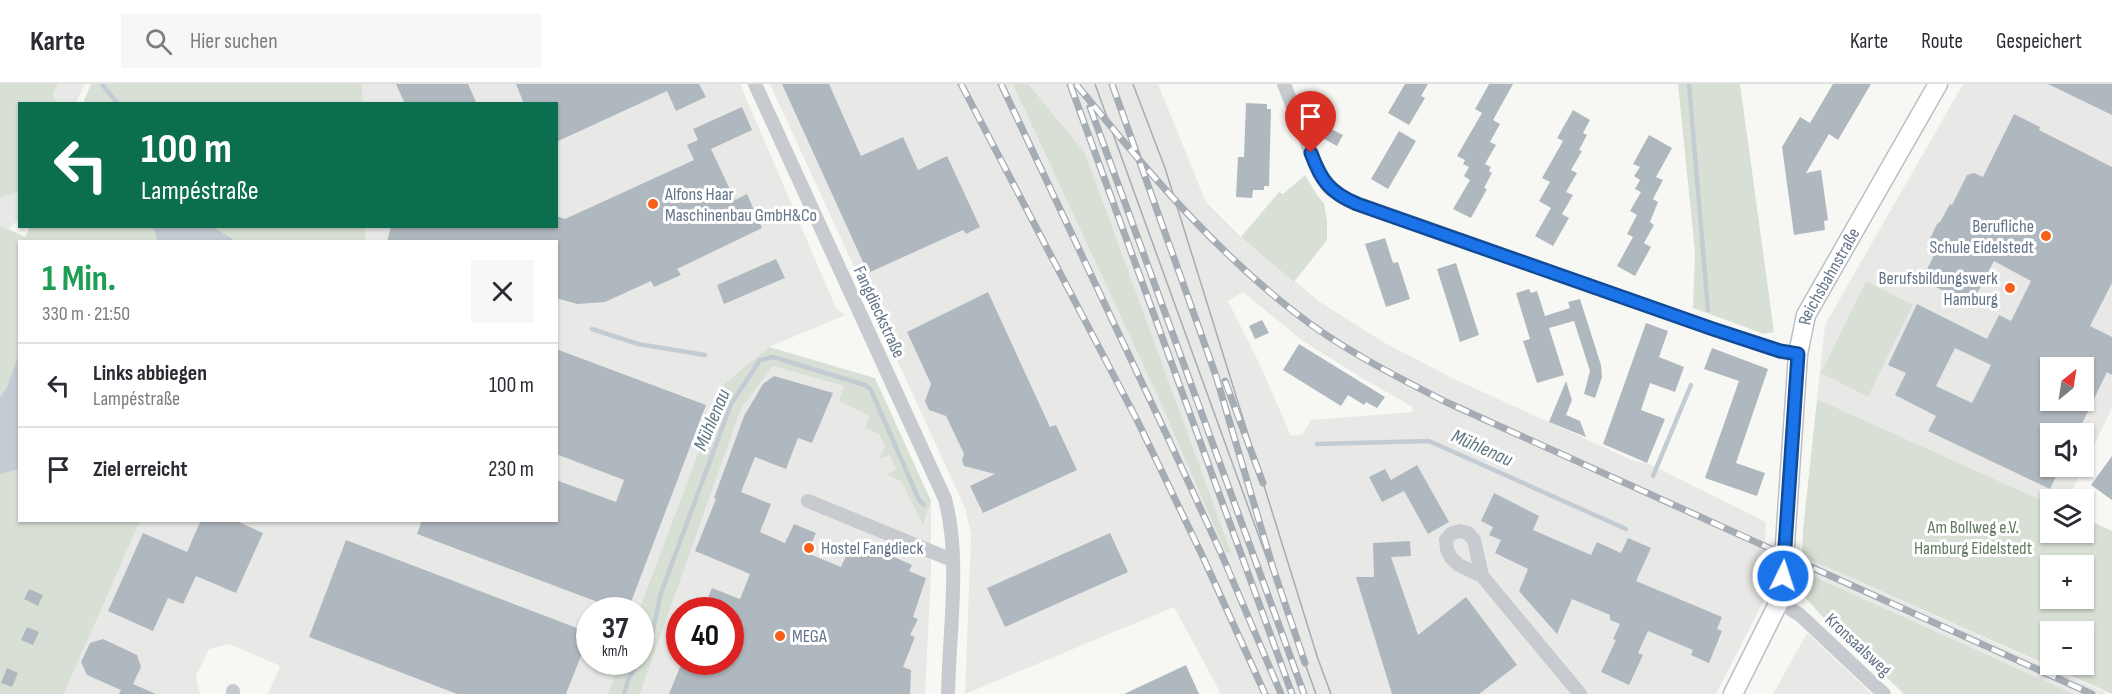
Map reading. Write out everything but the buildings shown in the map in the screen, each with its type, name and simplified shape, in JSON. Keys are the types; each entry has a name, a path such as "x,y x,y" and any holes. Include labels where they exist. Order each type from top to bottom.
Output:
{"street":[{"name":"Fangdieckstraße","path":"755,84 945,499 950,518 952,560 948,694"},
{"path":"1284,84 1319,174 1330,189 1344,198 1713,329 1780,351 1798,354"},
{"name":"Reichsbahnstraße","path":"1733,694 1779,602 1784,564 1798,354 1806,315 1938,84"},
{"path":"808,501 952,560"},
{"path":"1482,576 1580,694"},
{"name":"Kronsaalsweg","path":"1779,602 1800,615 1884,694"}],"shaded area":[{"path":"0,84 85,84 76,102 18,102 18,220 9,229 0,225"},
{"path":"362,84 740,84 836,308 845,315 769,347 724,384 644,597 576,597 576,675 615,675 608,694 268,694 280,666 230,644 209,649 196,676 200,694 64,694 140,522 558,522 558,240 365,240 365,228 558,228 558,102 363,102"},
{"path":"770,84 1158,84 1206,202 1241,237 1320,302 1385,343 1450,377 1632,460 1649,464 1766,522 1763,602 1716,694 1221,694 1174,607 965,694 971,536 966,510","holes":["1243,292 1303,341 1413,407 1412,412 1311,420 1303,434 1291,436 1261,367 1228,301"]},
{"path":"1963,84 2112,84 2112,408 2094,445 2094,423 2040,423 2040,477 2079,477 2073,489 2040,489 2040,499 1817,399 1825,325"},
{"path":"152,228 215,228 234,240 157,240"},
{"path":"18,357 18,469 0,474 0,397 6,389"},
{"path":"773,365 883,397 931,501 931,573 925,694 640,694 647,675 654,675 654,654 666,621 666,675 744,675 744,597 674,597 741,409"},
{"path":"1802,556 2040,663 2040,675 2067,675 2109,694 2074,694 1802,571"},
{"path":"1807,633 1872,694 1773,694"}],"green space":[{"path":"0,84 58,84 53,93 56,102 18,102 18,191 0,198"},
{"path":"91,84 362,84 363,102 83,102"},
{"path":"1013,84 1028,84 1085,153 1231,552 1226,553 1160,401"},
{"path":"1678,84 1740,84 1774,332 1764,334 1693,308 1695,252"},
{"path":"1305,175 1324,203 1327,240 1294,282 1241,237 1279,192 1283,194"},
{"path":"0,225 25,237 30,228 152,228 157,240 18,240 18,357 6,389 0,397"},
{"path":"215,228 365,228 365,240 234,240"},
{"path":"1866,281 1913,305 1868,397 1821,373"},
{"path":"769,347 875,378 931,501 923,525 902,482 886,474 896,470 890,455 879,459 885,446 879,434 865,428 870,416 839,401 844,386 773,366 741,409 674,597 666,597 666,621 654,654 654,597 644,597 724,384"},
{"name":"Am Bollweg e.V. Hamburg Eidelstedt","path":"1817,399 2040,499 2040,543 2094,543 2094,523 2112,531 2112,694 2069,675 2094,675 2094,621 2040,621 2040,662 1802,556"},
{"path":"18,469 18,522 140,522 64,694 0,694 0,474"},
{"path":"1802,571 2074,694 1904,694 1804,596"},
{"path":"615,675 647,675 640,694 608,694"}],"waterway":[{"path":"102,84 116,102"},
{"name":"Mühlenau","path":"1689,84 1708,310"},
{"path":"592,329 638,344 705,355"},
{"name":"Mühlenau","path":"654,625 661,593 731,404 760,360 773,357 865,385 871,390 919,500 924,505"},
{"name":"Mühlenau","path":"1653,476 1691,385"},
{"name":"Mühlenau","path":"1317,444 1429,441 1626,529"},
{"name":"Mühlenau","path":"624,694 631,675"}],"tram line":[{"path":"1095,84 1316,694"},
{"path":"1133,84 1165,168 1318,659 1331,694"}],"railway":[{"path":"961,84 1137,420 1265,694"},
{"path":"1001,84 1221,553 1281,694"},
{"path":"1070,84 1292,694"},
{"path":"1076,84 1178,204 1233,260 1293,311 1348,349 1446,402 2092,694"},
{"path":"1112,84 1216,376 1273,568 1305,663"},
{"path":"1090,107 1304,694"},
{"path":"1225,381 1263,483"}],"place":[{"name":"Alfons Haar Maschinenbau GmbH&Co","path":"653,204"},
{"name":"Berufliche Schule Eidelstedt","path":"2046,236"},
{"name":"Berufsbildungswerk Hamburg","path":"2010,288"},
{"name":"Hostel Fangdieck","path":"809,548"},
{"name":"MEGA","path":"780,636"}],"route":[{"path":"1311,153 1319,174 1330,189 1357,204 1713,329 1780,351 1798,354 1783,576"}]}
